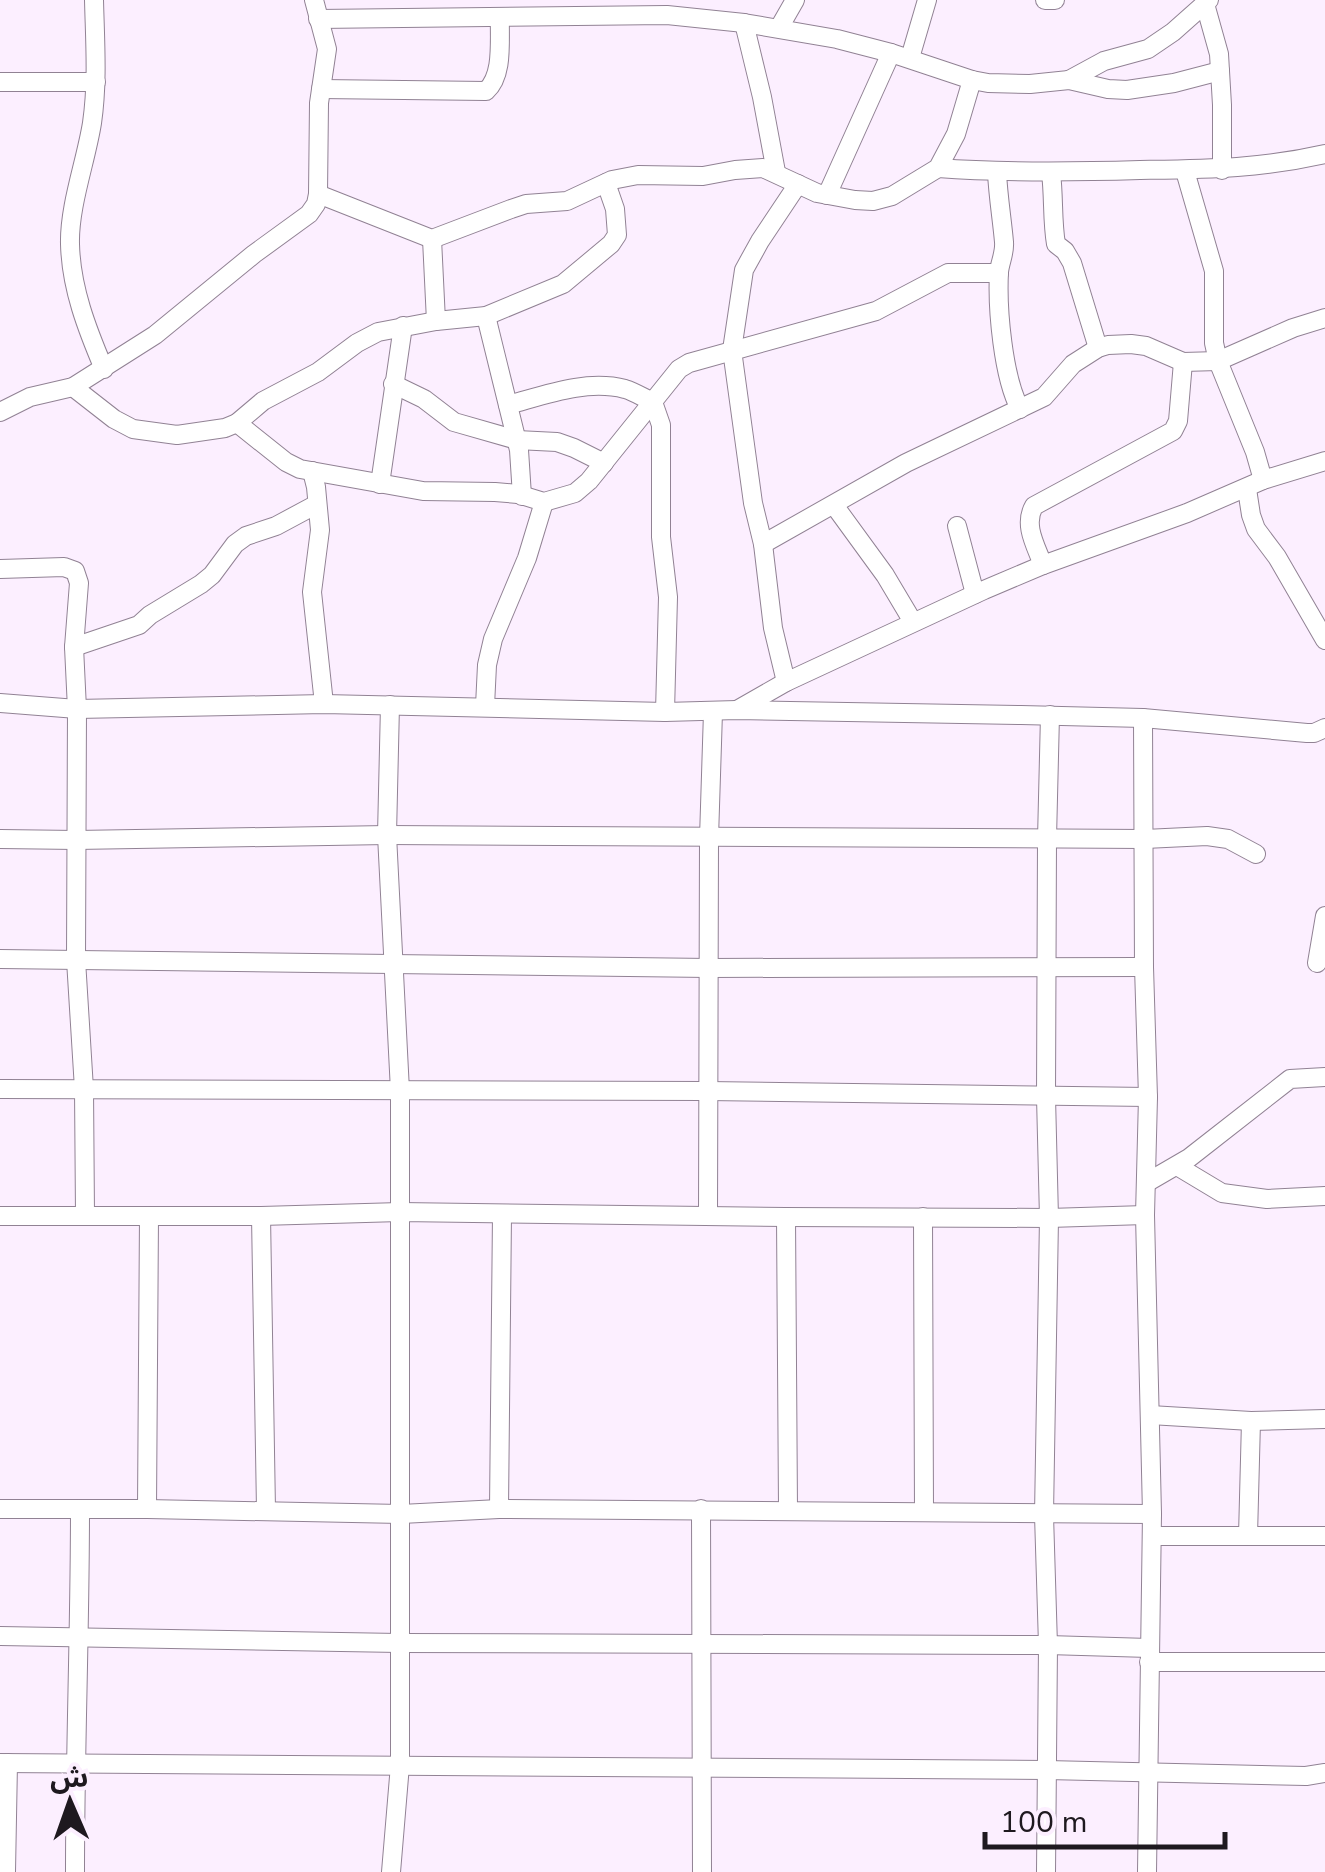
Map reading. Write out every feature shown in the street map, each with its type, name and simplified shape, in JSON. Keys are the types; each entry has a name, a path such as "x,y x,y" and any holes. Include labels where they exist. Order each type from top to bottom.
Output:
{"street":[{"path":"94,0 96,82 70,242 82,312 104,369"},
{"path":"0,412 30,396 74,386 104,369 155,336 309,214 318,194 320,89 327,49 314,0"},
{"path":"779,28 795,0"},
{"path":"827,195 927,0"},
{"path":"1045,0 1055,0"},
{"path":"1069,80 1104,61 1148,49 1207,2 1219,54 1222,170"},
{"path":"318,19 500,17 616,7 779,28 900,56 988,83 1069,80 1128,90 1220,71"},
{"path":"320,89 486,91 494,84 498,68 500,17"},
{"path":"744,23 776,172"},
{"path":"318,194 432,239 526,204 566,201 606,183 638,175 703,176 763,168 827,195 873,201 892,196 938,168 956,134 972,80"},
{"path":"0,82 96,82"},
{"path":"938,168 1052,173 1222,170 1325,154"},
{"path":"1185,171 1214,271 1212,328 1218,361 1255,452 1251,516 1325,640"},
{"path":"997,172 1004,245 999,274 1006,367 1020,410"},
{"path":"1052,173 1056,244 1072,263 1098,348"},
{"path":"74,386 114,419 133,429 177,435 225,428 378,332 486,316 563,284 617,235 615,209 606,183"},
{"path":"786,682 753,503 732,350 744,270 798,184"},
{"path":"432,239 436,321"},
{"path":"237,423 286,462 312,472 422,491 495,492 544,502 575,493 679,369 689,363 876,310 948,273 999,274"},
{"path":"486,316 516,440 522,496"},
{"path":"763,544 906,463 1044,396 1073,364 1098,348 1116,344 1146,346 1183,362 1218,361 1325,318"},
{"path":"380,484 402,326"},
{"path":"1043,565 1029,525 1034,506 1174,431 1183,362"},
{"path":"392,384 424,399 454,422 516,440 556,442 604,463"},
{"path":"508,405 585,387 609,386 654,402 661,425 661,537 668,596 665,712"},
{"path":"738,710 786,682 912,622 1043,565 1325,461"},
{"path":"312,472 320,543 312,592 324,704"},
{"path":"485,706 492,639 528,558 544,502"},
{"path":"74,647 139,625 202,584 246,536 276,526 317,504"},
{"path":"834,505 885,575 912,622"},
{"path":"958,526 976,594"},
{"path":"0,569 64,567 75,571 78,583 74,647 76,960 84,1090 85,1215"},
{"path":"0,703 77,709 324,704 665,712 738,710 1143,718 1306,733 1325,728"},
{"path":"390,705 387,835 400,1091 401,1514 400,1764 391,1872"},
{"path":"708,1215 708,838 713,712"},
{"path":"1046,1872 1048,1645 1044,1515 1050,716"},
{"path":"1143,718 1148,1097 1145,1215 1152,1514 1147,1872"},
{"path":"0,840 387,835 1047,839 1207,836 1228,840 1256,854"},
{"path":"1317,963 1325,916"},
{"path":"0,959 708,968 1144,967"},
{"path":"1146,1184 1177,1166 1290,1079 1325,1077"},
{"path":"0,1089 707,1090 1148,1097"},
{"path":"1177,1166 1222,1193 1267,1200 1325,1196"},
{"path":"0,1216 400,1212 786,1217 1145,1215"},
{"path":"499,1509 502,1214"},
{"path":"147,1509 150,1216"},
{"path":"261,1216 266,1510"},
{"path":"786,1217 788,1510"},
{"path":"923,1217 924,1512"},
{"path":"1150,1415 1251,1421 1325,1419"},
{"path":"1248,1536 1251,1421"},
{"path":"0,1509 401,1514 499,1509 701,1509 1152,1514"},
{"path":"75,1872 80,1509"},
{"path":"701,1509 702,1872"},
{"path":"1152,1536 1325,1536"},
{"path":"0,1636 399,1643 1048,1645 1149,1655 1325,1662"},
{"path":"6,1872 4,1763 1325,1774"}]}
